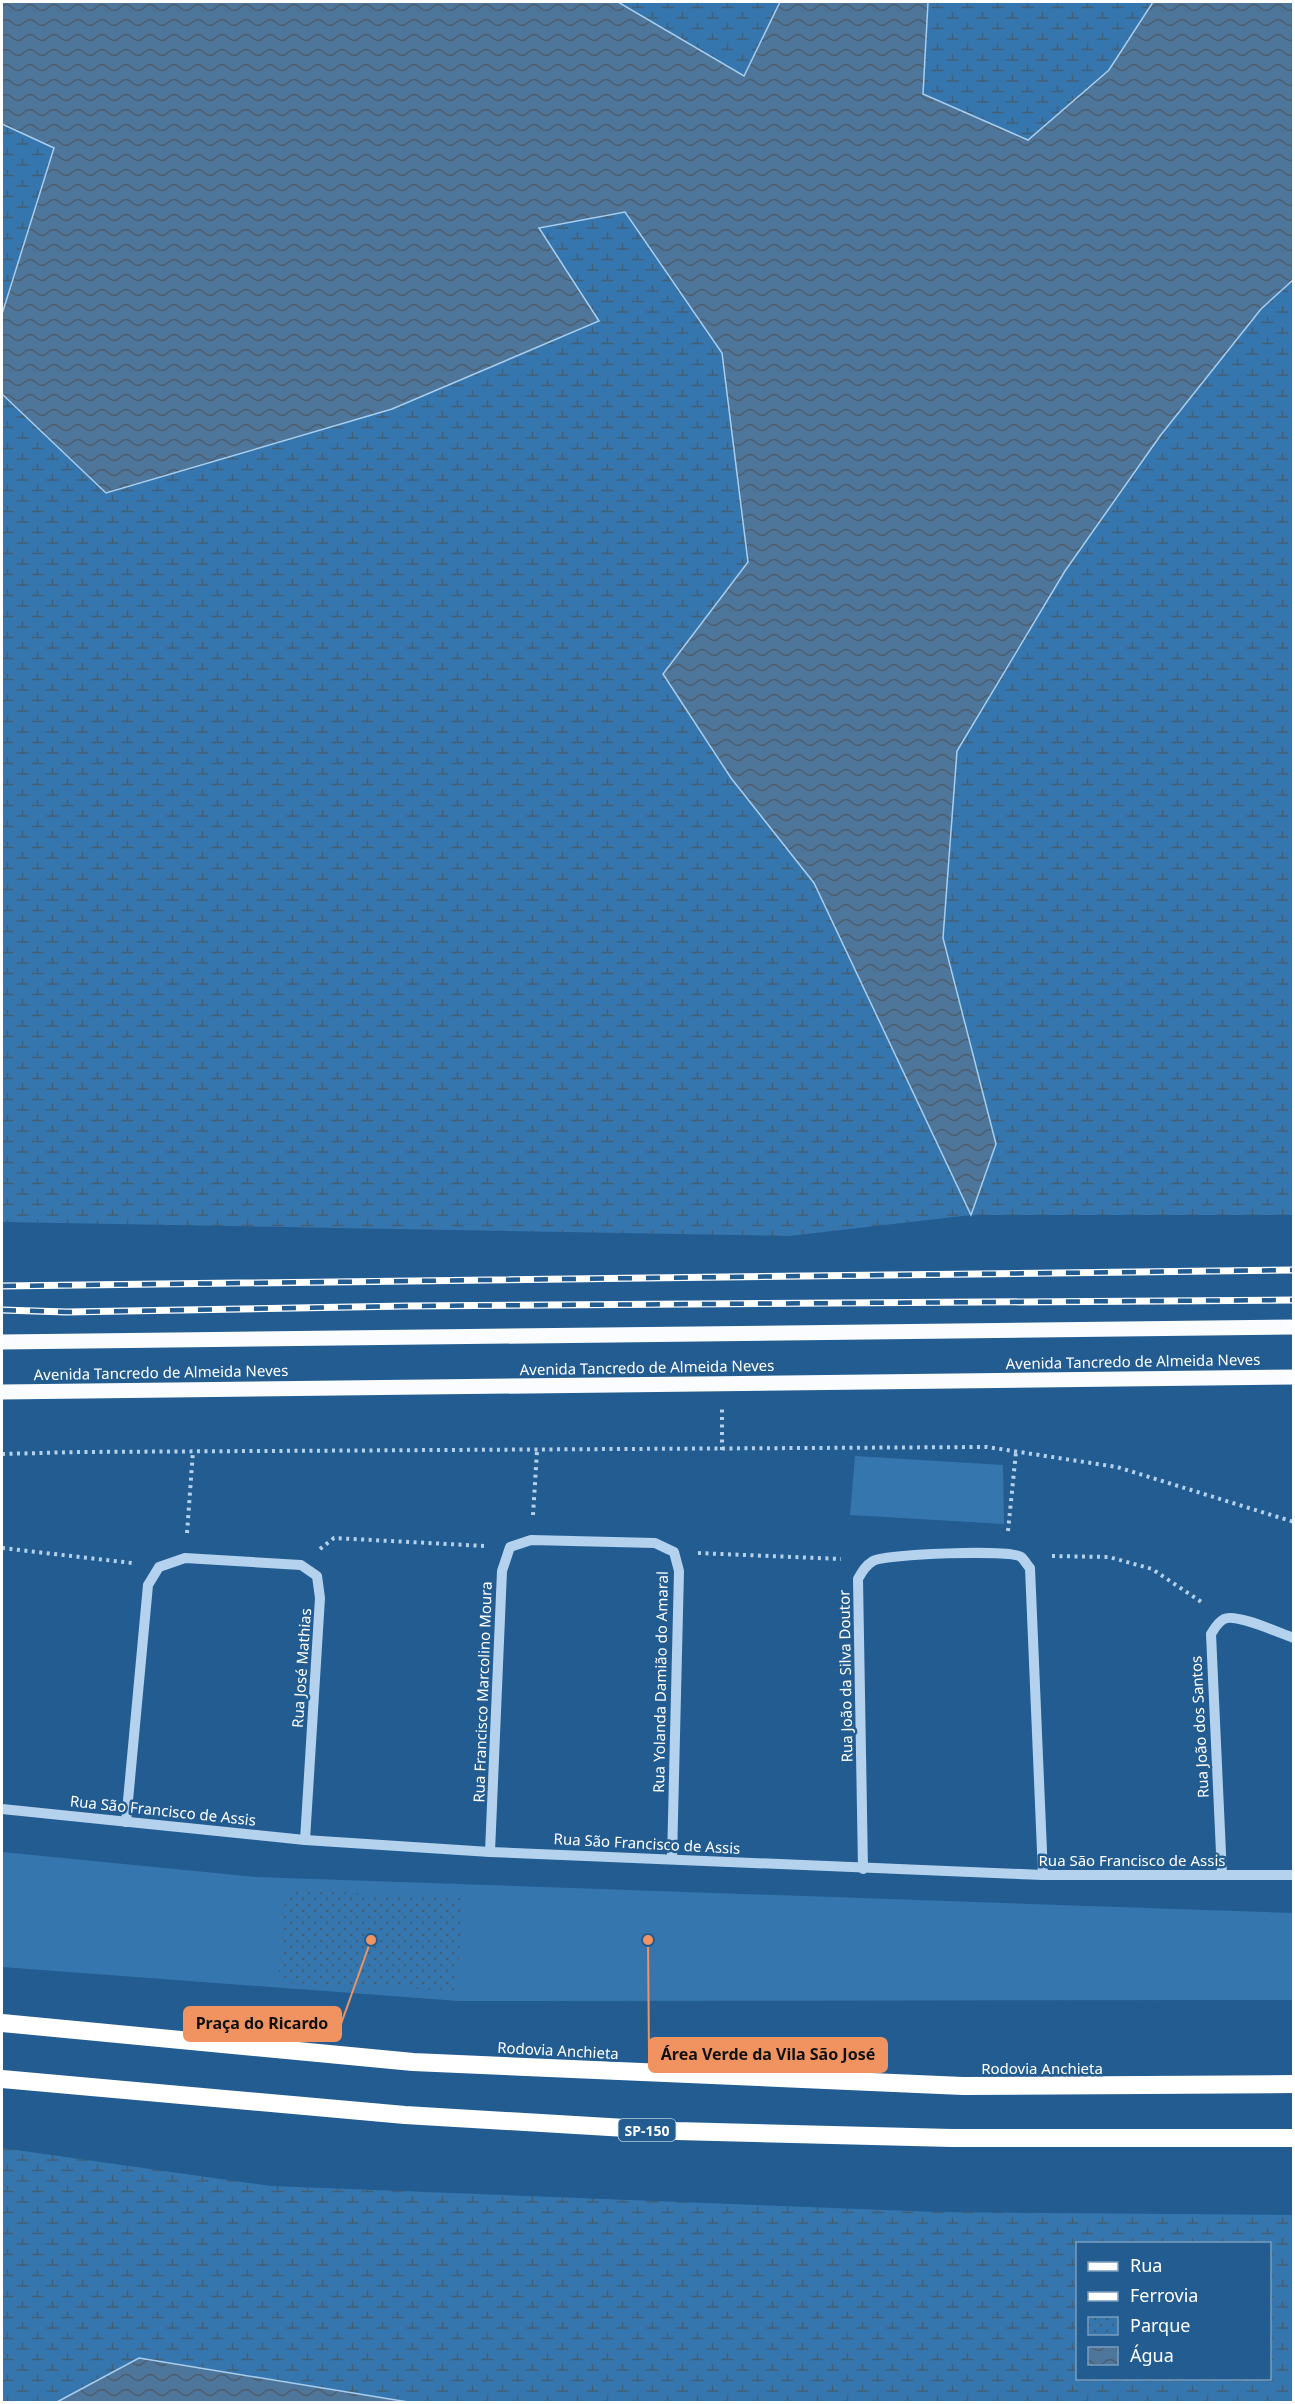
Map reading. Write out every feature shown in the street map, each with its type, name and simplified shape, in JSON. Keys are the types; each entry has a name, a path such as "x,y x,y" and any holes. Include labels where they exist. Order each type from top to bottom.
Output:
{"highway":[{"name":"Rodovia Anchieta","path":"2,2023 413,2062 963,2086 1293,2084"},
{"name":"SP-150","path":"2,2079 405,2115 676,2132 952,2138 1293,2138"}],"main road":[{"name":"Avenida Tancredo de Almeida Neves","path":"2,1342 1293,1327"},
{"name":"Avenida Tancredo de Almeida Neves","path":"2,1392 1293,1377"}],"street":[{"name":"Rua Yolanda Damião do Amaral","path":"531,1540 655,1543 674,1552 679,1571 672,1859"},
{"path":"510,1547 531,1540"},
{"name":"Rua Francisco Marcolino Moura","path":"490,1852 502,1572 510,1547"},
{"path":"875,1560 1006,1552 1021,1556 1030,1568 1042,1875"},
{"path":"126,1822 148,1585 159,1567 185,1558 301,1564"},
{"name":"Rua João da Silva Doutor","path":"863,1869 858,1579 865,1567 875,1560"},
{"name":"Rua José Mathias","path":"301,1564 316,1576 320,1598 305,1840"},
{"path":"1226,1618 1238,1619 1293,1638"},
{"name":"Rua João dos Santos","path":"1222,1875 1210,1649 1211,1634 1217,1624 1226,1618"},
{"name":"Rua São Francisco de Assis","path":"2,1809 305,1840 490,1852 1042,1875 1293,1875"}],"path":[{"path":"722,1384 722,1450"},
{"path":"2,1454 987,1447 1117,1467 1293,1522"},
{"path":"531,1540 537,1451"},
{"path":"185,1558 193,1452"},
{"path":"1006,1552 1016,1452"},
{"path":"301,1564 334,1538 510,1547"},
{"path":"2,1548 159,1567"},
{"path":"674,1552 875,1560"},
{"path":"1021,1556 1109,1557 1152,1569 1226,1618"}],"green space":[{"path":"618,2 780,2 744,76"},
{"path":"928,2 1153,2 1109,70 1028,140 923,94"},
{"path":"2,124 54,147 2,314"},
{"path":"625,212 722,353 748,562 663,674 731,778 814,883 971,1214 996,1144 943,938 957,751 1065,571 1160,436 1261,309 1293,280 1293,1215 971,1215 789,1236 2,1222 2,394 106,493 599,321 538,228"},
{"path":"855,1456 1003,1465 1004,1524 850,1515"},
{"path":"2,1852 256,1877 1293,1913 1293,2000 459,2001 2,1967"},
{"path":"286,1890 464,1898 456,1991 278,1982"},
{"path":"2,2148 271,2186 936,2212 1293,2215 1293,2402 408,2402 139,2358 57,2402 2,2402"}],"water":[{"path":"2,2 618,2 744,76 780,2 928,2 923,94 1028,140 1109,70 1153,2 1293,2 1293,280 1261,309 1160,436 1065,571 957,751 943,938 996,1144 971,1215 814,883 731,778 663,674 748,562 722,353 625,212 539,228 599,321 392,409 106,493 2,394 2,314 54,148 2,124"},
{"path":"139,2358 408,2402 57,2402"}],"railway":[{"path":"2,1286 1294,1270"},
{"path":"2,1310 67,1312 406,1306 1294,1300"}],"place":[{"name":"Praça do Ricardo","path":"371,1940"},
{"name":"Área Verde da Vila São José","path":"648,1940"}]}
